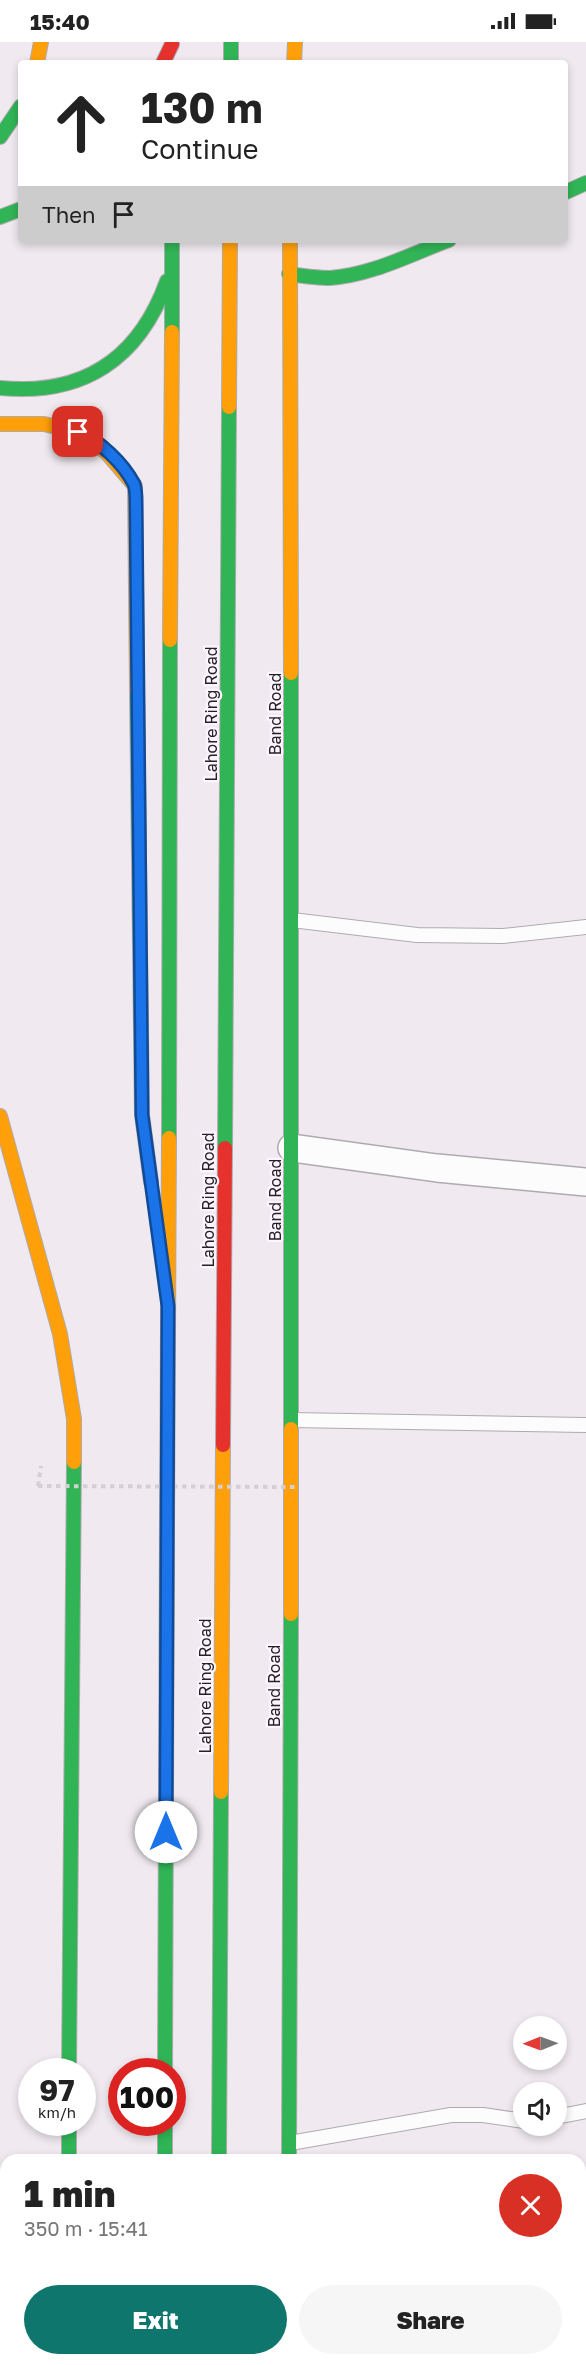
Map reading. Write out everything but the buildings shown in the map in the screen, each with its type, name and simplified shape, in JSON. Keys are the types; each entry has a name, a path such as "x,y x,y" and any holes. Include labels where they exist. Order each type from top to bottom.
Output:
{"main road":[{"path":"38,60 41,42"},
{"path":"231,42 231,60"},
{"path":"294,60 295,42"},
{"path":"164,60 172,43"},
{"path":"172,43 172,60"},
{"path":"0,137 18,110"},
{"path":"568,191 586,183"},
{"path":"0,217 18,210"},
{"path":"165,2058 172,243"},
{"name":"Lahore Ring Road","path":"219,2154 230,243"},
{"name":"Band Road","path":"290,243 292,920 290,2154"},
{"path":"290,274 327,277 360,272 440,243"},
{"path":"0,388 31,390 57,387 82,379 105,367 143,331 166,285 172,259"},
{"path":"0,424 30,423 65,427 90,436 121,466 135,486 142,1115 168,1306"},
{"path":"0,1116 60,1334 74,1419 69,2058"},
{"path":"69,2136 69,2154"},
{"path":"165,2136 165,2154"}],"street":[{"path":"292,1148 438,1168 586,1182"}],"lane":[{"path":"292,920 417,935 502,936 586,927"},
{"path":"291,1419 586,1425"},
{"path":"567,2115 586,2111"},
{"path":"290,2143 451,2115 483,2115 513,2119"}],"path":[{"path":"38,1486 297,1487"}],"traffic: fast":[{"path":"231,42 231,60"},
{"path":"0,137 18,110"},
{"path":"568,191 586,183"},
{"path":"0,217 18,210"},
{"path":"172,243 172,332"},
{"path":"289,274 330,278 361,273 441,243"},
{"path":"0,388 30,389 57,386 82,378 104,367 124,351 141,332 167,281"},
{"path":"225,1148 229,407"},
{"path":"169,1138 170,640"},
{"path":"291,673 291,1429"},
{"path":"137,691 142,1115 151,1182"},
{"path":"69,2058 74,1462"},
{"path":"165,2058 167,1524"},
{"path":"289,2154 291,1614"},
{"path":"219,2154 221,1792"},
{"path":"69,2136 69,2154"},
{"path":"165,2136 165,2154"}],"traffic: slow":[{"path":"38,60 41,42"},
{"path":"294,60 295,42"},
{"path":"229,407 230,243"},
{"path":"290,243 291,673"},
{"path":"170,640 172,332"},
{"path":"0,424 44,424 78,432 106,452 135,486 137,691"},
{"path":"0,1116 60,1334 74,1419 74,1462"},
{"path":"167,1524 169,1138"},
{"path":"291,1429 291,1614"},
{"path":"221,1792 223,1445"}],"traffic: jam":[{"path":"164,60 172,44"},
{"path":"223,1445 225,1148"}],"route":[{"path":"78,432 90,436 121,466 135,486 142,1115 168,1306 166,1832"}]}
